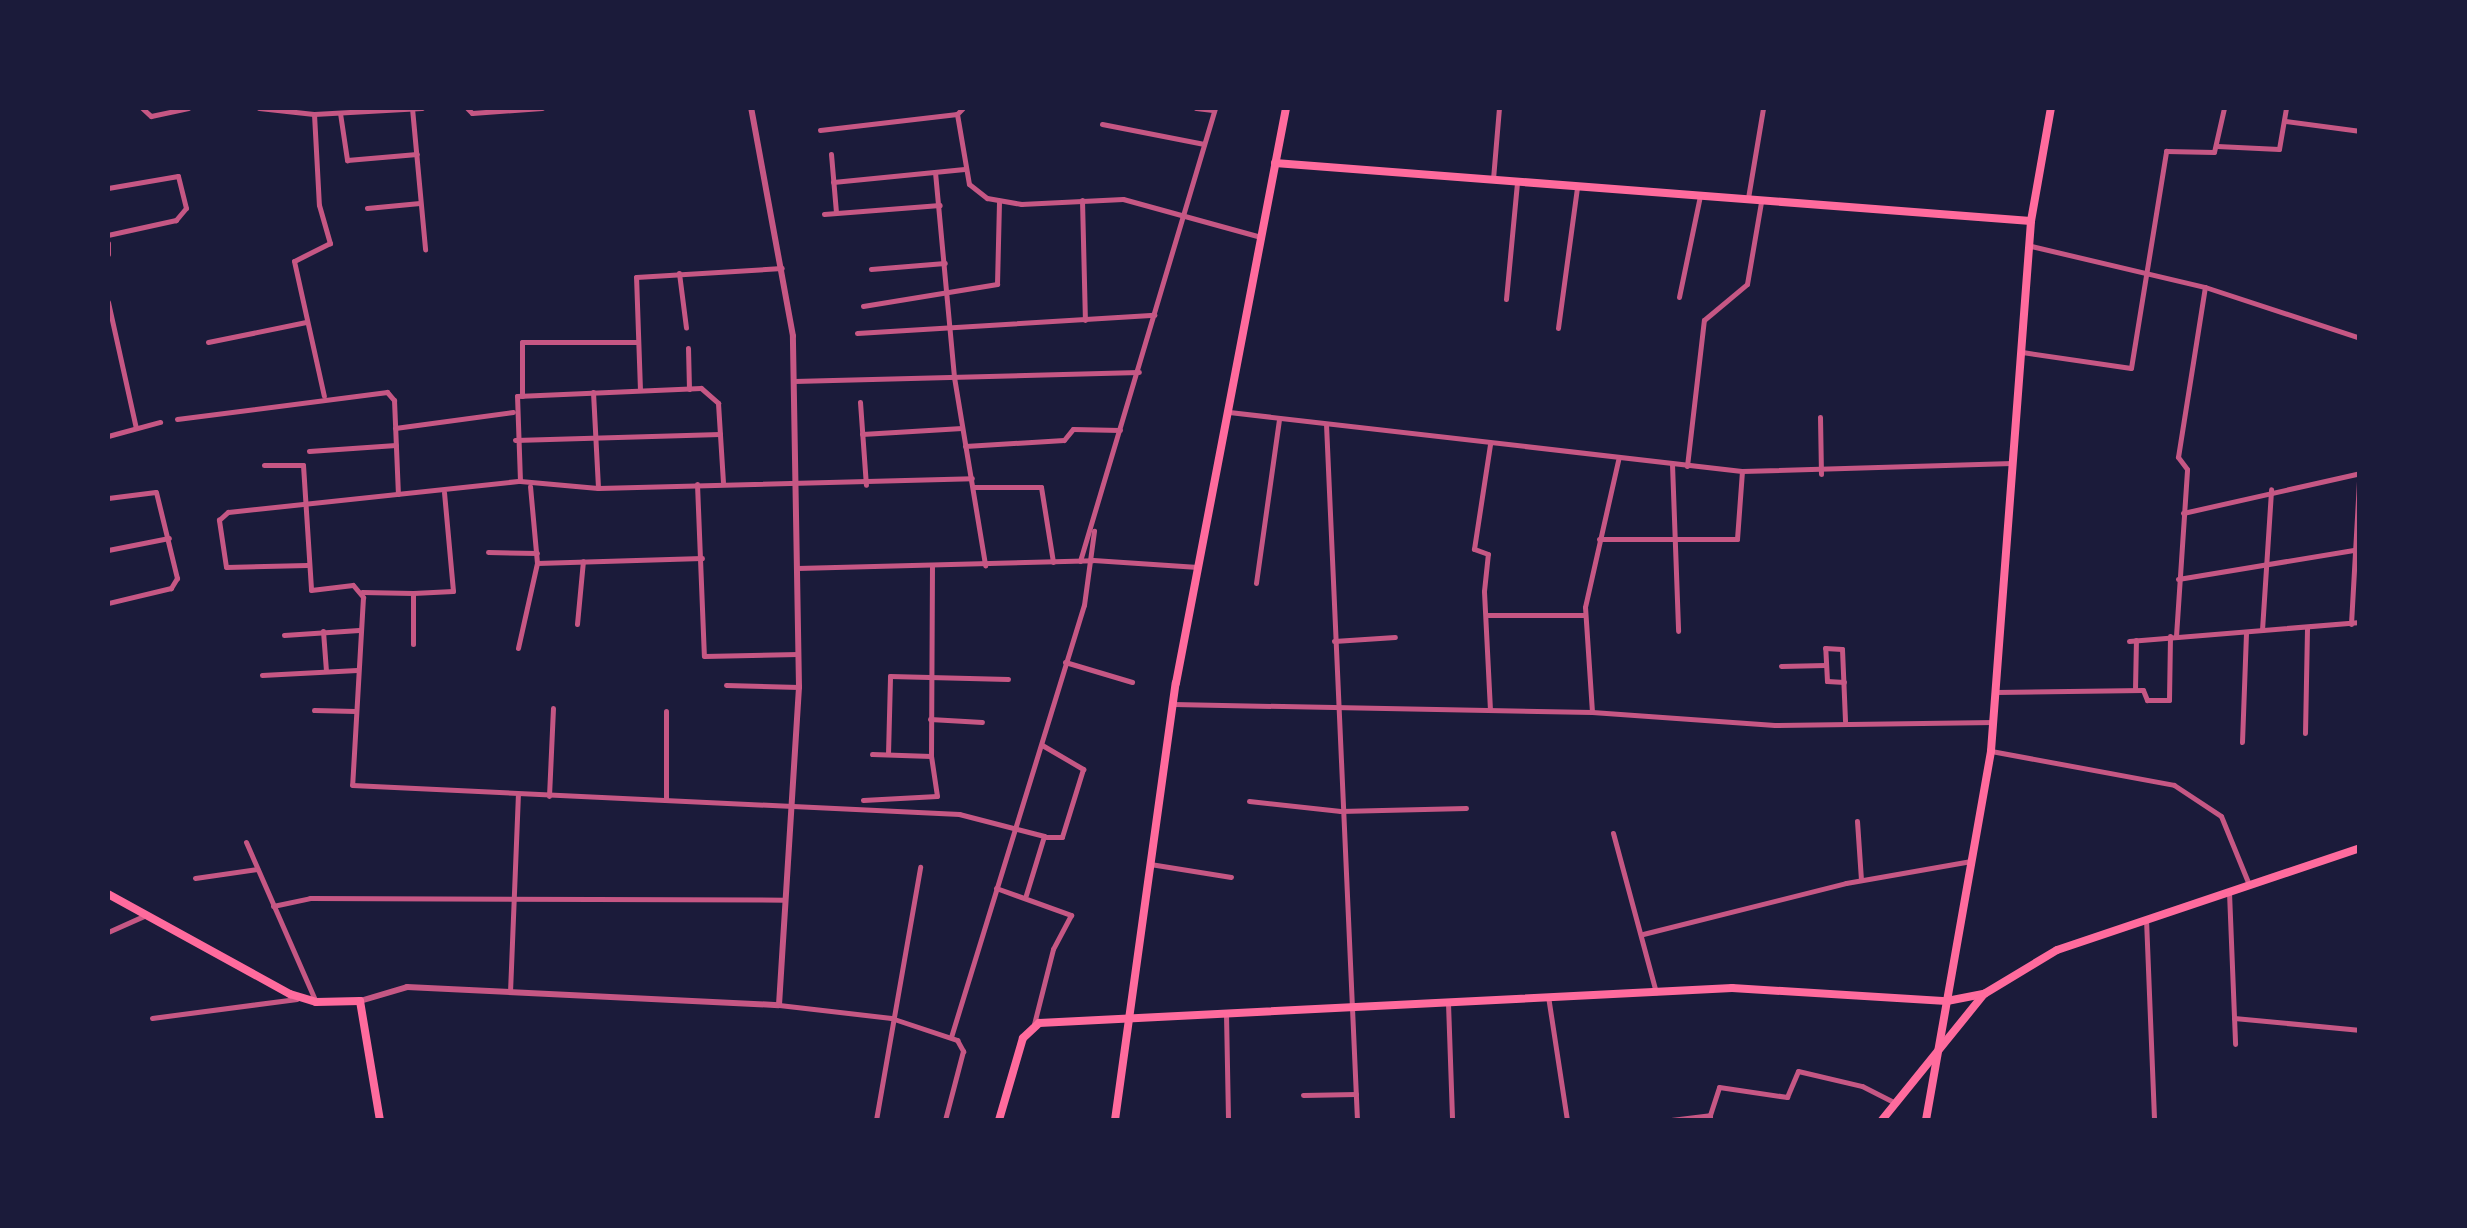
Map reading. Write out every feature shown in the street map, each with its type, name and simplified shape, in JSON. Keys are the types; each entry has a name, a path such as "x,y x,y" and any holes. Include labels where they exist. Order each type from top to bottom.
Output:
{"main road":[{"path":"1115,1120 1174,704 1286,108"},
{"path":"1926,1120 1975,860 1991,751 2032,221 2050,108"},
{"path":"1275,164 2032,221"},
{"path":"1882,1120 1984,994 2057,950 2146,916 2360,848"},
{"path":"108,894 304,998 316,1002 360,1001 380,1120"},
{"path":"1000,1120 1022,1038 1034,1024 1351,1003 1732,988 1947,1001 1984,994"}],"street":[{"path":"142,108 151,116 188,108"},
{"path":"259,108 314,114 422,108"},
{"path":"412,108 424,248"},
{"path":"467,108 472,114 542,108"},
{"path":"751,108 782,268 794,381 799,687 796,808 779,1005"},
{"path":"820,130 957,114 963,108"},
{"path":"1080,561 1094,531 1214,109 1196,108"},
{"path":"1492,180 1499,108"},
{"path":"1748,200 1763,108"},
{"path":"2022,352 2131,368 2166,151 2212,153 2217,146 2224,108"},
{"path":"2217,146 2279,150 2286,108"},
{"path":"340,113 346,160 417,154"},
{"path":"314,114 319,205 330,243 294,261 324,396"},
{"path":"957,114 964,169 977,192 1000,202 1123,198 1261,237"},
{"path":"2285,121 2360,131"},
{"path":"1102,124 1204,144"},
{"path":"830,154 836,212"},
{"path":"833,182 964,169"},
{"path":"935,172 954,377 985,566"},
{"path":"108,188 178,176 186,208 176,220 108,235"},
{"path":"1506,299 1517,183"},
{"path":"1558,328 1577,188"},
{"path":"1679,297 1700,196"},
{"path":"1082,200 1085,320"},
{"path":"863,306 946,294 1000,281 1000,202"},
{"path":"1687,466 1704,320 1747,284 1762,202"},
{"path":"367,208 420,203"},
{"path":"824,214 940,205"},
{"path":"108,244 108,254"},
{"path":"2030,246 2205,287 2359,338 2360,324"},
{"path":"871,269 944,263"},
{"path":"640,390 634,280 679,273 782,268"},
{"path":"679,273 686,328"},
{"path":"1996,692 2135,690 2145,691 2147,700 2170,700 2187,469 2178,457 2205,287"},
{"path":"108,302 109,321 136,428"},
{"path":"857,333 1154,316"},
{"path":"208,342 306,322"},
{"path":"522,396 522,342 637,342"},
{"path":"688,348 689,388"},
{"path":"794,381 1139,372"},
{"path":"520,481 513,399 689,388 714,394 723,482"},
{"path":"593,392 598,488"},
{"path":"177,420 324,396 390,394 398,494"},
{"path":"860,402 866,485"},
{"path":"395,428 513,412"},
{"path":"1226,412 1742,472 1821,474 2012,462"},
{"path":"1820,417 1821,474"},
{"path":"1256,583 1279,419"},
{"path":"108,436 160,422"},
{"path":"1326,424 1340,812 1357,1120"},
{"path":"862,434 962,428"},
{"path":"965,446 1120,430"},
{"path":"516,440 720,434"},
{"path":"1490,444 1474,549 1488,554 1490,710"},
{"path":"309,451 396,445"},
{"path":"1592,712 1586,615 1618,460"},
{"path":"264,465 301,463 312,590 353,585 362,592 452,593 444,492"},
{"path":"1672,464 1678,631"},
{"path":"2183,513 2359,470 2351,624"},
{"path":"1599,539 1737,539 1742,472"},
{"path":"307,565 229,568 220,559 224,514 520,481 530,486 598,488 723,482 866,485 972,478"},
{"path":"697,484 704,656 799,654"},
{"path":"518,648 538,563 530,486"},
{"path":"974,487 1041,487 1053,562"},
{"path":"2262,630 2272,489"},
{"path":"108,498 156,492 170,538 177,585 108,603"},
{"path":"951,1037 1012,828 1042,745 1093,560 1094,531"},
{"path":"108,550 170,538"},
{"path":"2178,579 2356,549"},
{"path":"488,552 537,553"},
{"path":"538,563 702,558"},
{"path":"797,568 985,566 1093,560 1198,567"},
{"path":"577,624 583,561"},
{"path":"863,800 935,800 930,719 932,566"},
{"path":"362,592 350,782 356,787 963,815 1062,837 1083,769 1042,745"},
{"path":"413,593 413,644"},
{"path":"1487,615 1586,615"},
{"path":"2135,690 2132,640 2360,622"},
{"path":"2305,733 2307,628"},
{"path":"323,630 326,671"},
{"path":"284,635 359,630"},
{"path":"2242,742 2246,632"},
{"path":"1334,640 1395,637"},
{"path":"1844,682 1829,683 1825,648 1842,649 1844,682 1846,721"},
{"path":"1064,662 1132,682"},
{"path":"1780,666 1825,666"},
{"path":"262,675 357,670"},
{"path":"888,754 890,676 931,672 1008,679"},
{"path":"726,685 799,687"},
{"path":"1174,704 1592,712 1775,725 1846,721 1994,722"},
{"path":"549,796 553,708"},
{"path":"314,710 355,711"},
{"path":"666,711 666,800"},
{"path":"930,719 982,722"},
{"path":"1991,751 2174,785 2221,816 2248,882"},
{"path":"872,754 931,756"},
{"path":"510,992 518,794"},
{"path":"1249,801 1340,812 1466,808"},
{"path":"1858,821 1861,880"},
{"path":"1613,833 1656,992"},
{"path":"1026,895 1044,836"},
{"path":"246,842 316,1002"},
{"path":"1642,934 1861,880 1975,860"},
{"path":"1150,864 1230,876"},
{"path":"194,878 258,868"},
{"path":"876,1120 920,868"},
{"path":"996,888 1026,895 1071,917 1055,944 1034,1024"},
{"path":"2229,889 2235,1044"},
{"path":"273,906 310,898 788,900"},
{"path":"108,932 146,915"},
{"path":"2146,916 2154,1120"},
{"path":"360,1001 407,987 779,1005 891,1018 951,1037 964,1051 945,1120"},
{"path":"1548,996 1567,1120"},
{"path":"152,1018 304,998"},
{"path":"1448,1000 1452,1120"},
{"path":"1226,1011 1228,1120"},
{"path":"2234,1018 2360,1030"},
{"path":"1671,1120 1710,1118 1719,1087 1787,1097 1798,1070 1862,1086 1897,1104"},
{"path":"1304,1095 1356,1094"}]}
